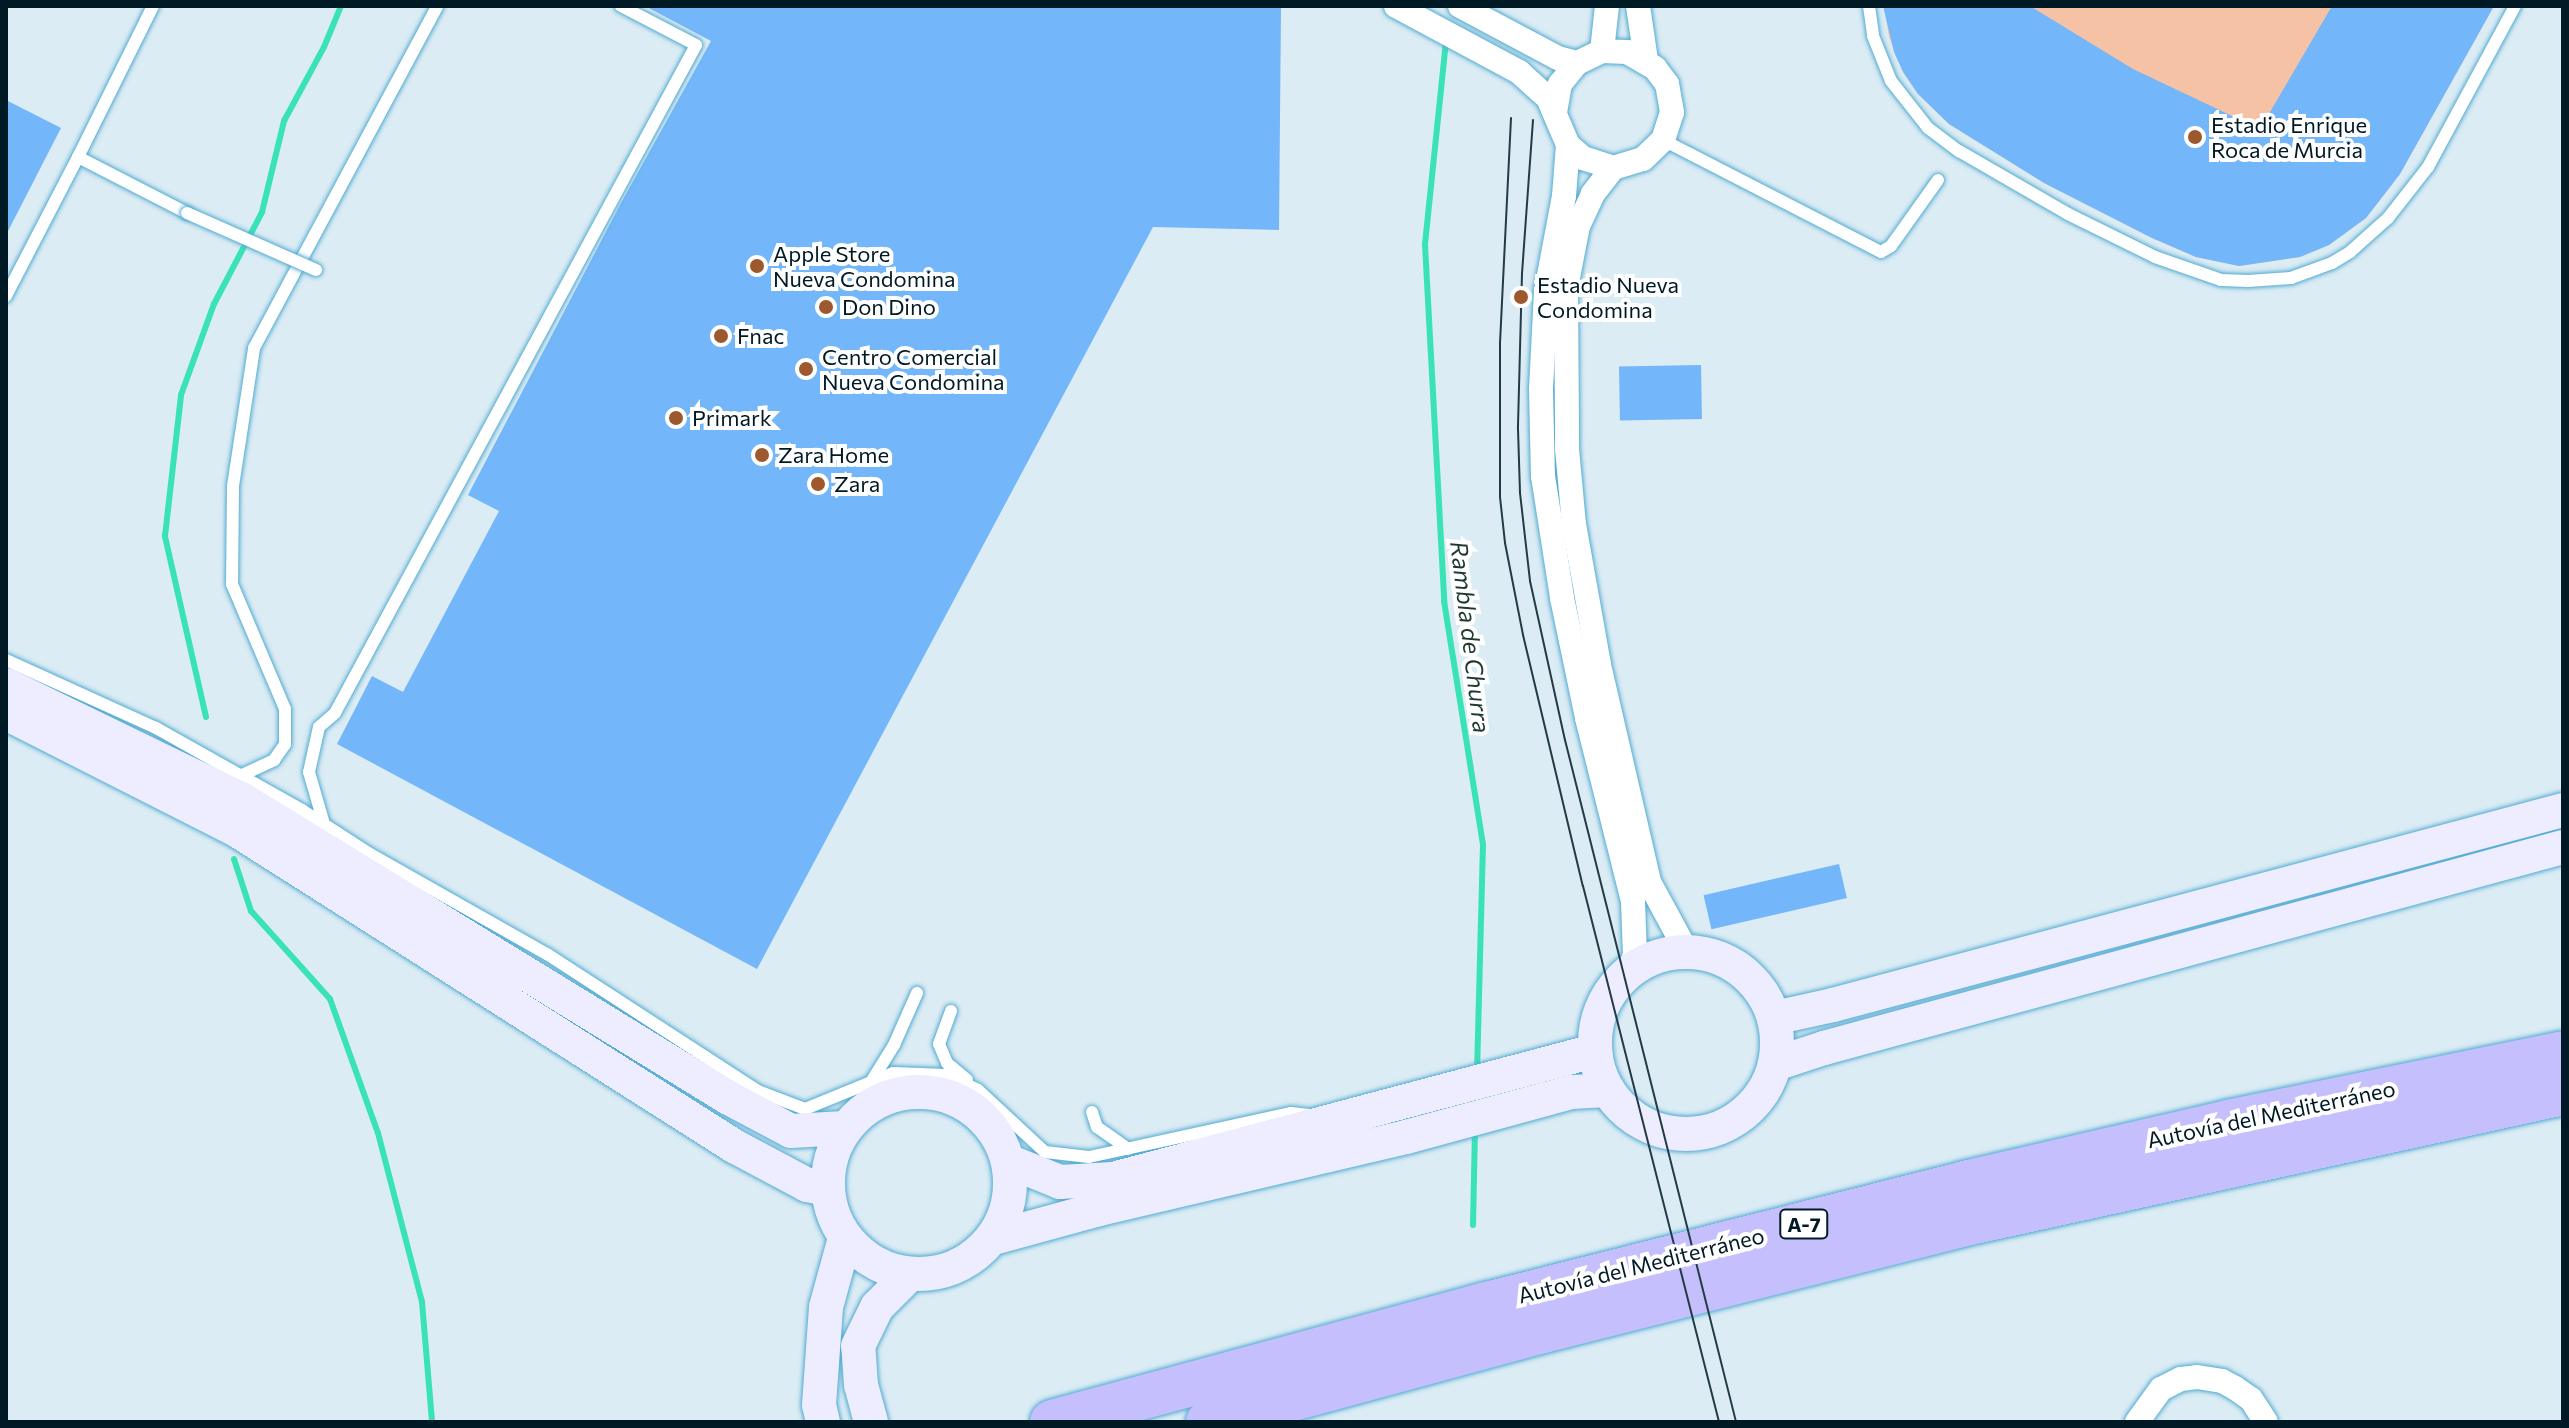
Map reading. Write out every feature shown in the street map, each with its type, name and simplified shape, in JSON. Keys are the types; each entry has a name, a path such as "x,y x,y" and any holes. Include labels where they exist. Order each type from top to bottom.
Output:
{"highway":[{"name":"Autovía del Mediterráneo","path":"1052,1422 1487,1304 1969,1182 2228,1122 2563,1053"},
{"name":"Autovía del Mediterráneo","path":"1208,1422 1543,1331 1979,1221 2563,1093"}],"street":[{"path":"1396,6 1519,72 1548,98 1568,145 1564,196 1546,291 1541,389 1543,476 1559,582 1584,703 1633,901 1635,955 1628,973"},
{"path":"1460,6 1558,58 1577,63"},
{"path":"1602,51 1607,6"},
{"path":"1638,6 1646,60"},
{"path":"1555,111 1560,84 1577,63 1602,51 1627,52 1646,60 1667,84 1672,112 1663,140 1643,159 1613,168 1583,158 1568,145"},
{"path":"1613,168 1593,194 1578,226 1566,288 1567,449 1574,524 1599,665 1649,882 1687,952"},
{"path":"6,685 243,800 727,1097 791,1131 845,1128"},
{"path":"6,713 235,829 734,1146 807,1185 827,1189"},
{"path":"1774,1018 1833,1005 2563,810"},
{"path":"1775,1064 1824,1048 2563,847"},
{"path":"993,1238 1006,1214 1011,1188 1008,1161 996,1134 977,1112 951,1097 922,1092 893,1095 866,1108 845,1128 831,1157 827,1189 832,1215 845,1238 873,1263 909,1275 941,1272 993,1238 1405,1121 1577,1067 1609,995 1628,973 1656,957 1687,952 1716,957 1741,971 1762,992 1774,1018 1775,1064 1765,1090 1748,1110 1726,1125 1700,1133 1673,1134 1648,1126 1625,1111 1608,1090 1577,1067"},
{"path":"1008,1161 1060,1182 1113,1179 1344,1118 1405,1121"},
{"path":"823,1422 819,1405 826,1307 845,1238"},
{"path":"871,1422 861,1385 858,1346 877,1307 909,1275"},
{"path":"2137,1422 2161,1389 2181,1379 2197,1377 2222,1381 2235,1388 2251,1399 2266,1422"}],"lane":[{"path":"6,296 153,6"},
{"path":"240,776 274,760 285,744 285,709 232,584 233,486 254,348 437,6"},
{"path":"324,824 309,772 319,727 335,713 696,45 621,6"},
{"path":"1869,6 1873,36 1891,81 1928,128 1959,151 2068,214 2155,257 2221,280 2260,281 2308,273 2332,263 2350,252 2388,218 2428,167 2515,6"},
{"path":"1663,140 1881,252 1891,246 1938,180"},
{"path":"78,157 187,213 316,270"},
{"path":"6,660 156,728 324,824 370,854 547,954 758,1091 805,1109 893,1073 946,1075 978,1090"},
{"path":"370,854 478,943"},
{"path":"871,1082 894,1045 917,993"},
{"path":"951,1011 939,1044 947,1063 1045,1152 1089,1157 1291,1113 1344,1118"},
{"path":"1092,1112 1097,1127 1128,1149"}],"shaded area":[{"name":"Estadio Enrique Roca de Murcia","path":"1884,6 2494,6 2400,174 2366,218 2329,245 2300,257 2239,266 2196,257 2152,238 2044,183 1949,124 1918,94 1903,72 1889,37"}],"building":[{"name":"Centro Comercial Nueva Condomina","path":"645,6 1281,6 1279,230 1153,227 757,969 337,744 372,676 403,692 499,511 468,495 621,203 711,41"},
{"name":"Estadio Enrique Roca de Murcia","path":"1883,6 2030,6 2133,69 2249,124 2259,122 2270,112 2332,6 2494,6 2400,174 2366,218 2329,245 2300,257 2239,266 2196,257 2152,238 2044,183 1949,124 1918,94 1903,72 1894,52"},
{"path":"6,100 61,128 6,235"},
{"path":"1701,365 1702,419 1620,420 1619,366"},
{"path":"1839,864 1847,898 1711,929 1704,895"}],"waterway":[{"path":"206,717 165,536 181,395 214,304 262,212 284,121 324,47 341,6"},
{"name":"Rambla de Churra","path":"1446,41 1425,245 1444,601 1483,844 1477,1070"},
{"path":"234,859 251,911 330,999 378,1133 422,1302 432,1422"},
{"name":"Rambla de Churra","path":"1473,1225 1475,1129"}],"tram line":[{"path":"1511,118 1500,345 1500,497 1505,543 1523,635 1583,886 1719,1422"},
{"path":"1533,120 1522,273 1518,429 1520,493 1530,581 1565,740 1736,1422"}],"place":[{"name":"Estadio Enrique Roca de Murcia","path":"2195,137"},
{"name":"Apple Store Nueva Condomina","path":"757,266"},
{"name":"Estadio Nueva Condomina","path":"1521,297"},
{"name":"Don Dino","path":"826,307"},
{"name":"Fnac","path":"721,336"},
{"name":"Centro Comercial Nueva Condomina","path":"806,369"},
{"name":"Primark","path":"676,418"},
{"name":"Zara Home","path":"762,455"},
{"name":"Zara","path":"818,484"}]}
